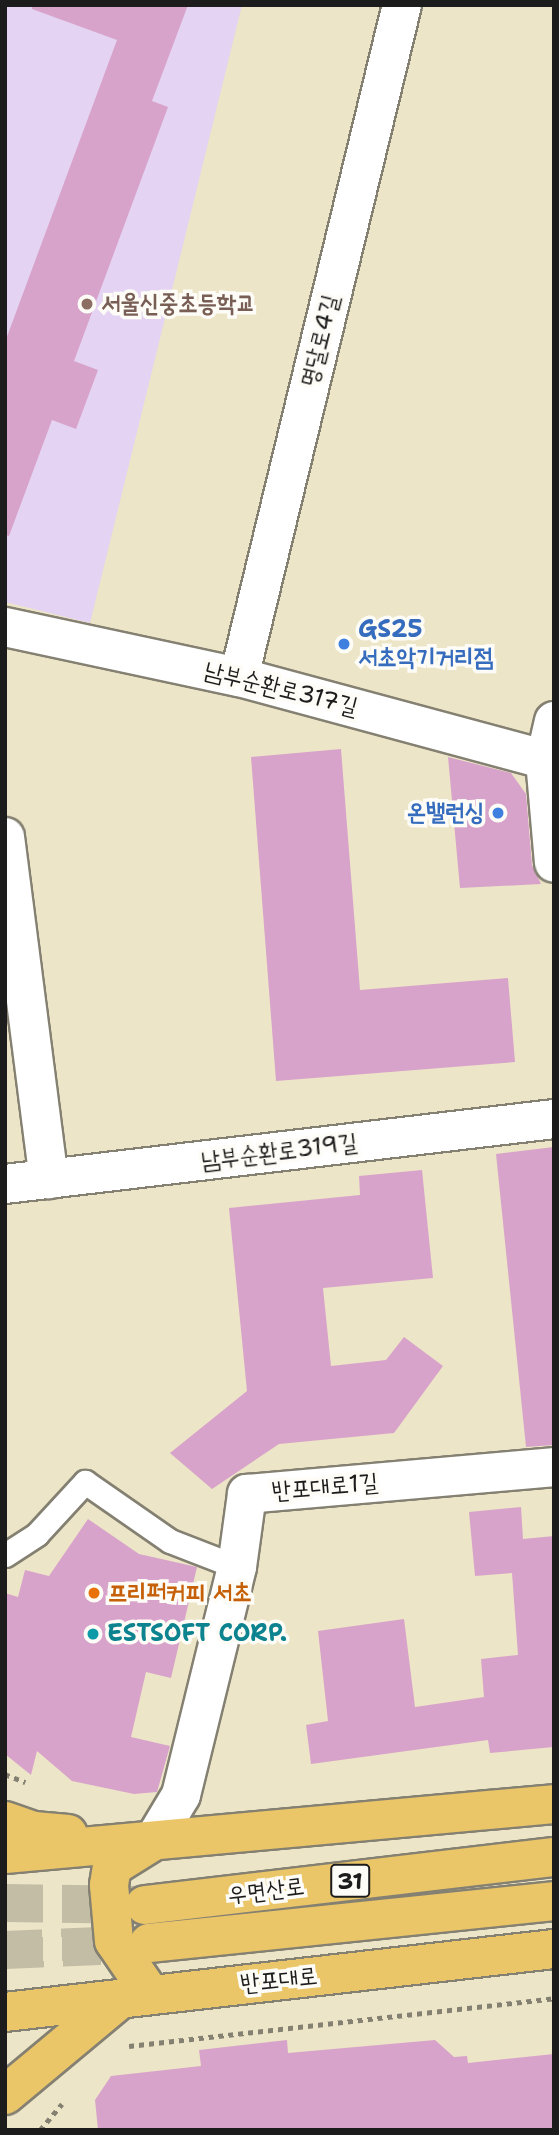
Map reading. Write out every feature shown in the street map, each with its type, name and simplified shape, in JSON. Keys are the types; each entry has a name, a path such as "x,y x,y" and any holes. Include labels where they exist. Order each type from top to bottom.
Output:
{"main road":[{"path":"5,1853 554,1804"},
{"path":"5,1821 34,1831 154,1840"},
{"path":"5,2095 135,1997 114,1941 109,1885 112,1867 154,1840"},
{"name":"우면산로","path":"145,1905 554,1857"},
{"name":"우면산로","path":"149,1943 554,1901"},
{"name":"반포대로","path":"5,2012 554,1949"}],"street":[{"name":"명달로4길","path":"239,677 402,5"},
{"name":"남부순환로317길","path":"5,627 239,677 549,761"},
{"path":"554,721 549,761 554,863"},
{"path":"5,837 49,1179"},
{"name":"남부순환로319길","path":"5,1184 554,1119"},
{"name":"반포대로1길","path":"154,1840 181,1795 237,1567 247,1494 554,1467"}],"lane":[{"path":"5,1555 37,1534 85,1482 170,1541 237,1567"}],"path":[{"path":"124,2046 554,1998"},
{"path":"40,2130 68,2096"}],"shaded area":[{"name":"서울신중초등학교","path":"5,5 242,5 90,623 5,602"}],"building":[{"path":"32,5 188,5 152,101 168,107 74,361 98,370 76,429 52,420 9,536 5,535 5,342 117,40 32,9"},
{"path":"341,749 360,990 508,978 515,1062 276,1081 251,757"},
{"path":"448,757 511,773 526,794 532,865 541,884 460,888"},
{"path":"554,1147 554,1445 526,1447 496,1154"},
{"path":"422,1170 433,1278 323,1288 331,1366 386,1360 404,1337 443,1366 394,1433 279,1444 212,1489 170,1453 247,1391 229,1208 360,1195 359,1176"},
{"path":"521,1507 523,1539 554,1536 554,1747 490,1753 488,1740 311,1764 306,1725 328,1721 318,1631 404,1619 415,1707 484,1697 481,1659 518,1655 512,1573 475,1576 469,1512"},
{"name":"ESTSOFT CORP.","path":"88,1519 139,1554 197,1567 171,1678 146,1672 131,1737 170,1746 157,1792 134,1794 72,1781 37,1751 31,1775 5,1754 5,1593 18,1597 25,1570 49,1576"},
{"path":"287,2040 288,2053 435,2040 454,2057 467,2056 468,2063 554,2054 554,2130 98,2130 95,2100 111,2076 201,2066 199,2050"}],"tunnel":[{"path":"5,1903 143,1905"},
{"path":"5,1950 146,1944"}],"place":[{"name":"서울신중초등학교","path":"87,304"},
{"name":"GS25 서초악기거리점","path":"344,644"},
{"name":"온밸런싱","path":"498,813"},
{"name":"프리퍼커피 서초","path":"94,1593"},
{"name":"ESTSOFT CORP.","path":"93,1634"}]}
